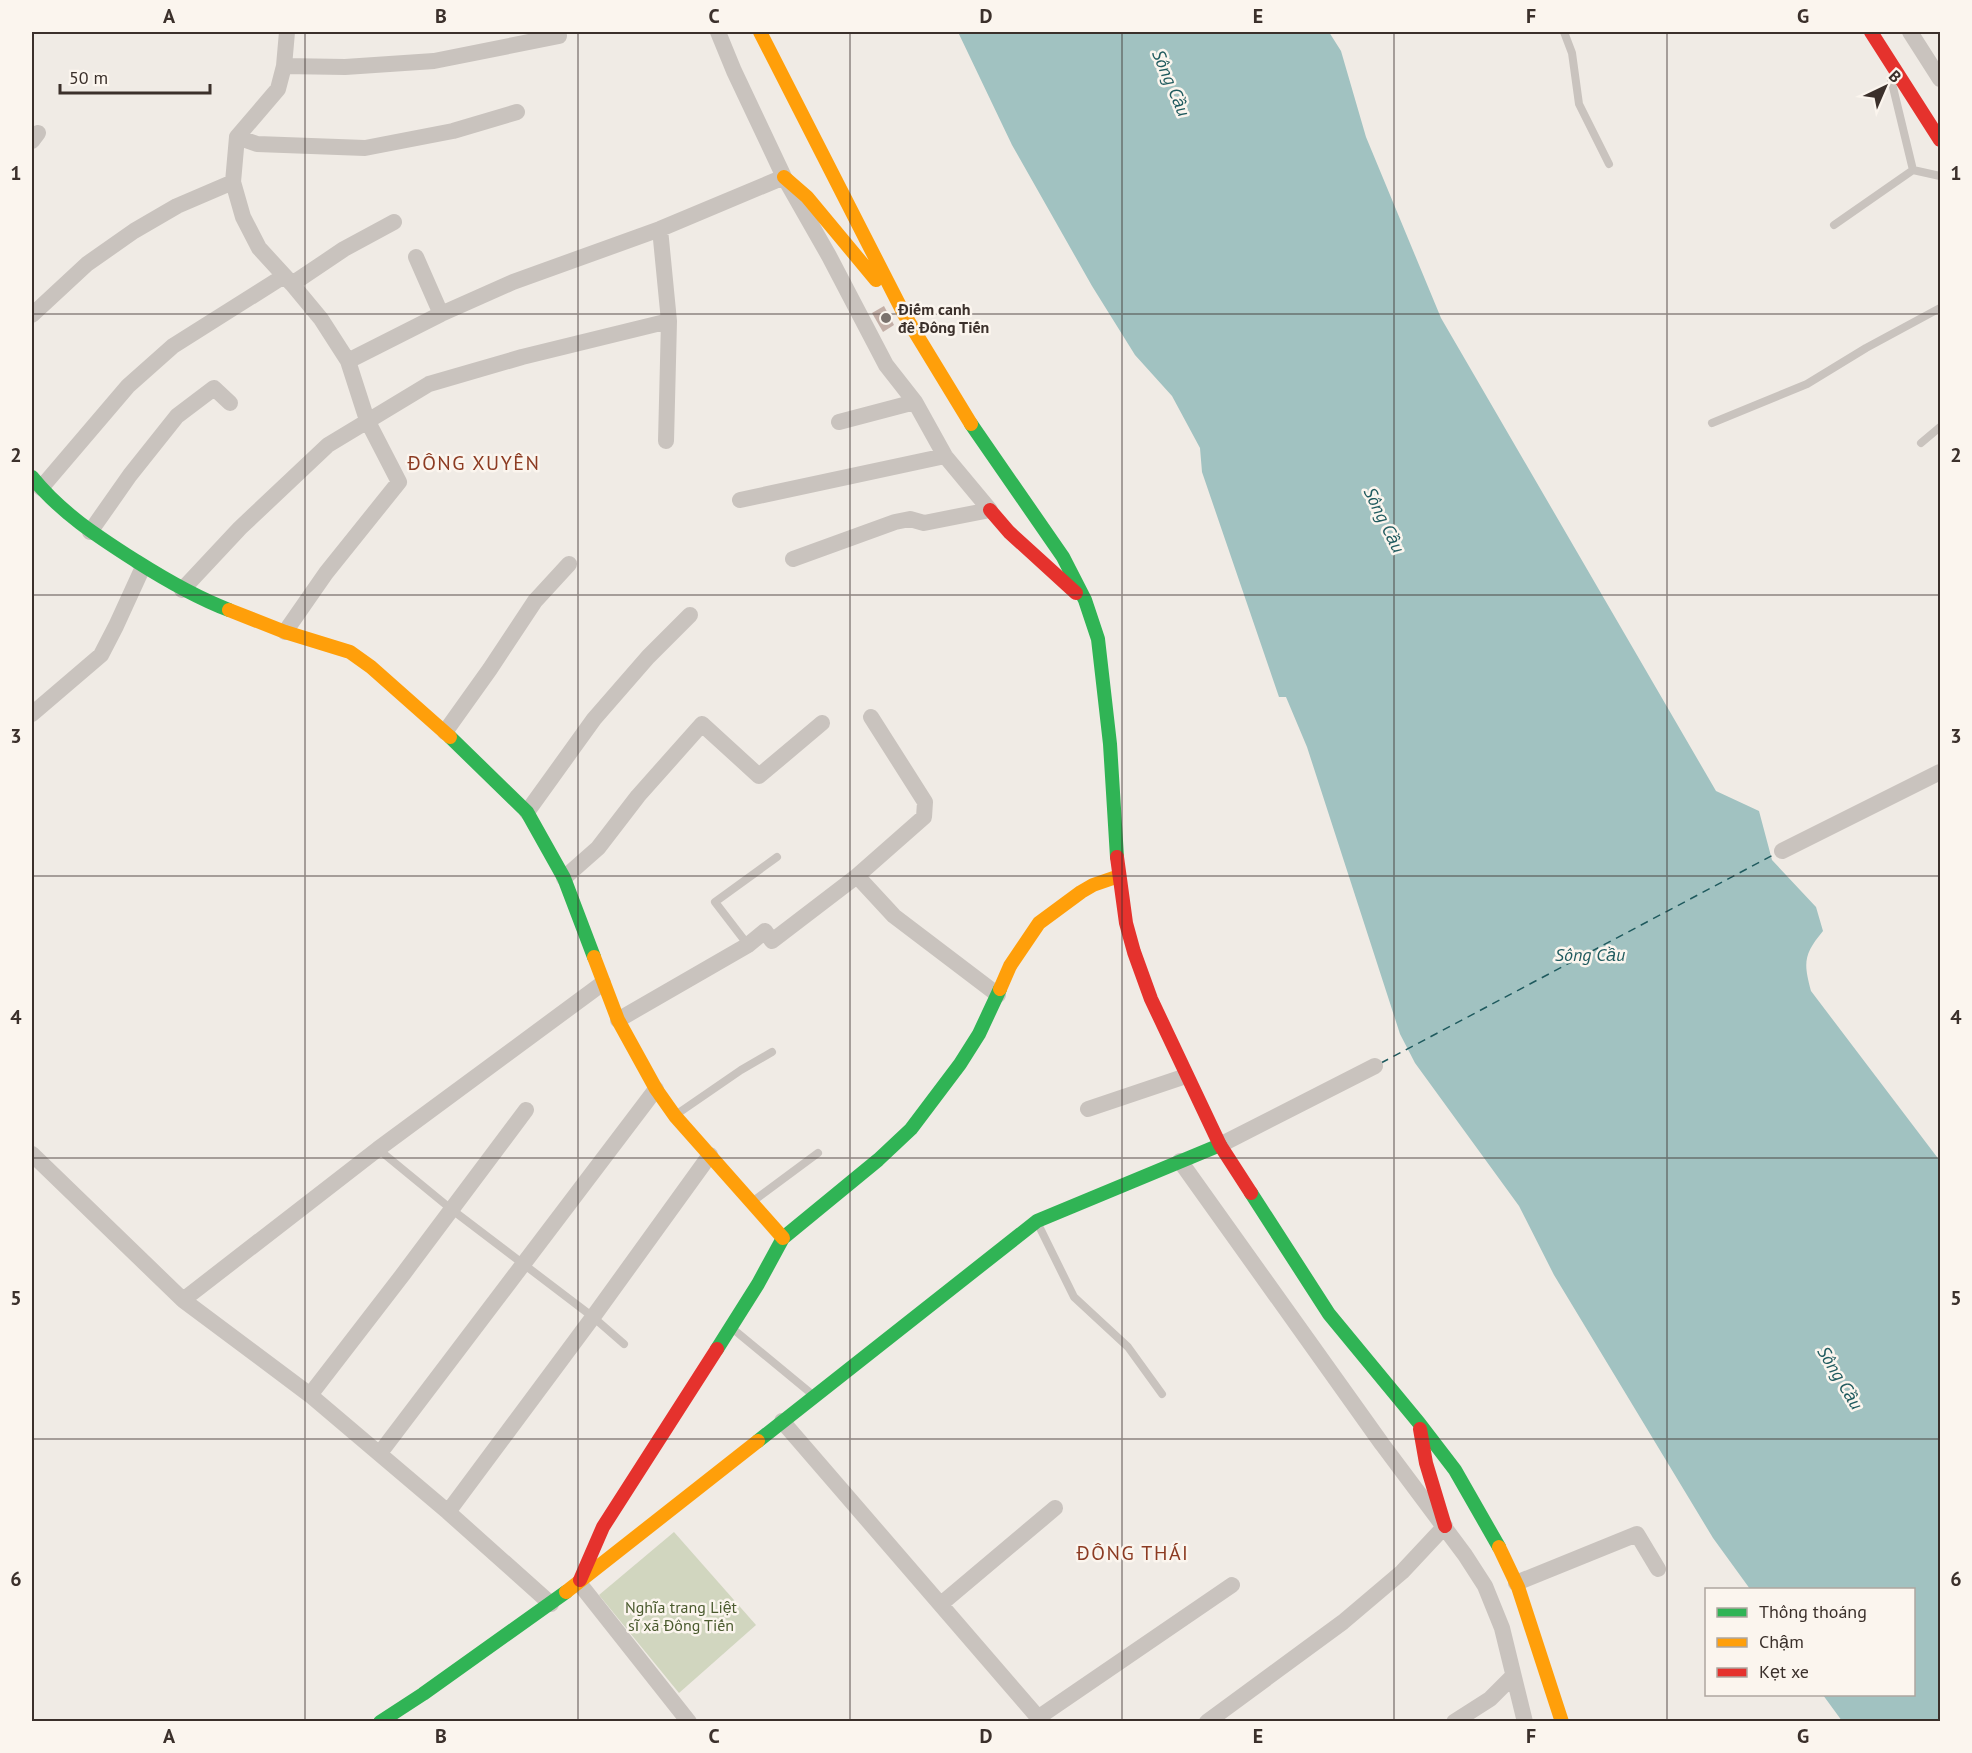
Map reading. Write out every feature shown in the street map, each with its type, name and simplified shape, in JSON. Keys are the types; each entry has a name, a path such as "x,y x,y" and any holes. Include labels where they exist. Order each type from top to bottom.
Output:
{"main road":[{"path":"760,32 904,314 973,427 1063,557 1084,600 1098,639 1110,744 1119,876 1126,923 1151,999 1186,1076 1220,1145 1329,1314 1419,1423 1455,1470 1472,1498 1496,1540 1516,1583 1563,1722"},
{"path":"1871,32 1941,140"},
{"path":"784,177 807,197 904,314"},
{"path":"36,482 90,532 182,590 285,632 350,652 371,667 445,732 527,812 564,878 618,1020 657,1089 675,1116 783,1238"},
{"path":"990,510 1009,532 1084,600"},
{"path":"579,1583 603,1527 758,1284 783,1238 878,1160 911,1129 960,1064 979,1034 1010,966 1039,923 1081,892 1119,876"},
{"path":"380,1722 579,1583 1036,1221 1220,1145"},
{"path":"1419,1423 1426,1463 1444,1526"}],"street":[{"path":"285,632 326,573 399,482 367,420 348,361 321,319 259,248 243,217 233,182 237,137 278,88 284,66 287,32"},
{"path":"718,32 784,177 829,256 886,365 915,402 945,456 990,510 924,523 910,519 895,522 793,559"},
{"path":"1910,32 1941,79"},
{"path":"284,66 345,67 434,61 560,36"},
{"path":"237,137 257,144 364,148 453,131 517,112"},
{"path":"348,361 441,314 513,282 660,229 784,177"},
{"path":"32,315 87,264 134,231 177,206 233,182"},
{"path":"36,482 128,386 173,345 394,222"},
{"path":"660,229 669,321 666,441"},
{"path":"416,257 441,314"},
{"path":"182,590 240,528 328,445 429,384 522,357 669,321"},
{"path":"90,532 130,475 177,416 214,388 230,404"},
{"path":"839,422 915,402"},
{"path":"740,500 945,456"},
{"path":"445,732 535,601 569,564"},
{"path":"32,714 101,655 144,567"},
{"path":"527,812 594,719 648,657 690,615"},
{"path":"618,1020 747,945 765,931 772,941 857,876 924,818 925,802 871,717"},
{"path":"564,878 598,848 638,796 702,724 759,776 822,723"},
{"path":"1782,851 1941,772"},
{"path":"857,876 894,916 998,995"},
{"path":"183,1300 378,1149 603,983"},
{"path":"1220,1145 1375,1066"},
{"path":"1088,1109 1186,1076"},
{"path":"380,1453 657,1089"},
{"path":"310,1395 526,1110"},
{"path":"32,1154 183,1300 310,1395 380,1453 551,1604"},
{"path":"448,1512 710,1155"},
{"path":"1180,1161 1485,1586 1502,1628 1525,1722"},
{"path":"782,1421 1041,1719 1232,1585"},
{"path":"941,1604 1055,1508"},
{"path":"1207,1722 1343,1622 1402,1572 1444,1526"},
{"path":"1516,1583 1636,1534 1658,1569"},
{"path":"579,1583 687,1721"},
{"path":"1454,1722 1490,1699 1513,1676"}],"lane":[{"path":"1564,32 1572,53 1579,104 1609,164"},
{"path":"1885,55 1913,170"},
{"path":"1834,225 1913,170 1941,176"},
{"path":"1712,423 1797,389 1866,348 1941,308"},
{"path":"1921,443 1941,427"},
{"path":"747,945 715,902 777,857"},
{"path":"675,1116 741,1070 772,1052"},
{"path":"378,1149 451,1209 593,1317 624,1344"},
{"path":"752,1202 818,1153"},
{"path":"1036,1221 1074,1297 1128,1347 1162,1394"},
{"path":"730,1327 814,1396"}],"green space":[{"name":"Nghĩa trang Liệt sĩ xã Đông Tiến","path":"674,1532 756,1625 679,1693 599,1595"}],"water":[{"name":"Sông Cầu","path":"958,32 1329,32 1341,51 1366,137 1441,318 1716,791 1759,811 1772,860 1816,907 1823,931 1812,946 1807,959 1811,991 1940,1161 1940,1721 1842,1721 1824,1696 1915,1696 1915,1588 1749,1588 1713,1538 1554,1275 1519,1206 1415,1063 1400,1034 1307,747 1286,697 1279,697 1202,472 1200,448 1172,396 1135,355 1092,286 1012,145"}],"building":[{"name":"Điếm canh đê Đông Tiến","path":"884,306 894,325 883,332 872,313"}],"ferry route":[{"path":"1381,1063 1775,854"}],"traffic: fast":[{"path":"971,424 1063,557 1085,600 1098,639 1110,744 1117,857"},
{"path":"32,477 67,513 107,542 181,588 229,610"},
{"path":"450,737 527,812 564,878 594,957"},
{"path":"717,1349 758,1284 783,1238 878,1160 911,1129 960,1064 979,1034 1000,989"},
{"path":"758,1441 1037,1221 1220,1145"},
{"path":"1251,1193 1329,1314 1455,1470 1499,1547"},
{"path":"380,1722 566,1592"}],"traffic: slow":[{"path":"760,32 904,314 971,424"},
{"path":"784,177 807,197 876,280"},
{"path":"229,610 285,632 350,652 371,667 450,737"},
{"path":"1000,989 1010,966 1039,923 1081,892 1119,876"},
{"path":"594,957 618,1020 656,1089 675,1116 783,1238"},
{"path":"566,1592 758,1441"},
{"path":"1499,1547 1518,1587 1562,1722"}],"traffic: jam":[{"path":"1871,32 1940,140"},
{"path":"990,510 1009,532 1076,593"},
{"path":"1117,857 1126,923 1151,999 1220,1145 1251,1193"},
{"path":"580,1580 603,1527 717,1349"},
{"path":"1420,1429 1426,1463 1445,1526"}],"place":[{"name":"Điếm canh đê Đông Tiến","path":"886,318"}],"district":[{"name":"ĐÔNG XUYÊN","path":"474,463"},
{"name":"ĐÔNG THÁI","path":"1133,1553"}]}
